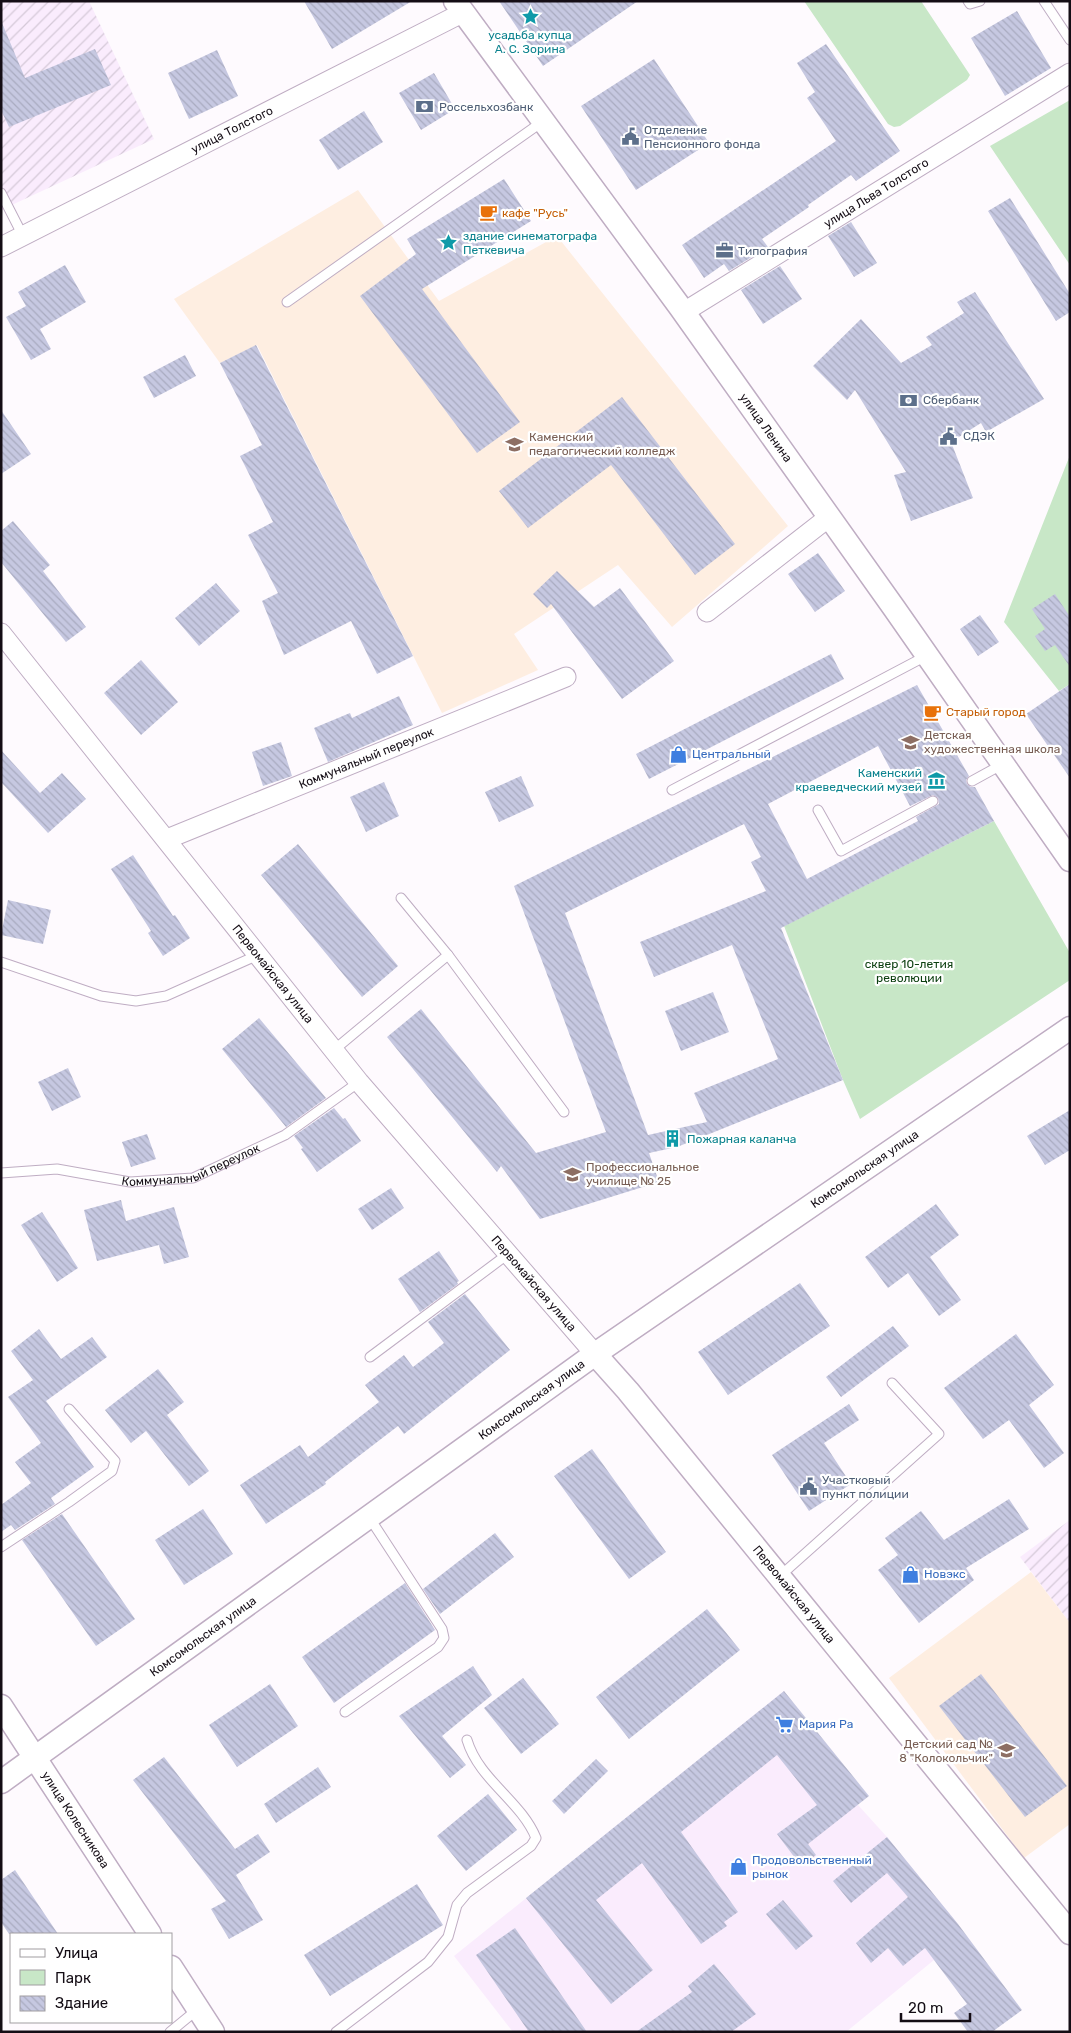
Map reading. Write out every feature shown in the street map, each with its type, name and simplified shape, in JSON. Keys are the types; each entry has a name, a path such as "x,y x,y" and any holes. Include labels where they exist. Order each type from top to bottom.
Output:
{"street":[{"name":"улица Ленина","path":"458,7 684,312 1070,860"},
{"name":"улица Толстого","path":"1,247 458,7"},
{"name":"улица Льва Толстого","path":"684,312 1070,73"},
{"path":"707,612 829,517"},
{"name":"Первомайская улица","path":"1,633 359,1082 628,1391 778,1578 1070,1933"},
{"name":"Коммунальный переулок","path":"167,840 566,677"},
{"name":"Комсомольская улица","path":"1,1782 595,1354 1070,1028"},
{"name":"улица Колесникова","path":"1,1706 149,1933"},
{"path":"172,1969 213,2032"}],"lane":[{"path":"968,1 970,4 980,1"},
{"path":"1044,1 1070,40"},
{"path":"286,302 542,122"},
{"path":"1,193 23,236"},
{"path":"672,790 927,655"},
{"path":"972,781 1003,764"},
{"path":"818,810 841,851 933,801"},
{"path":"401,898 448,955 564,1112"},
{"path":"1,962 101,996 136,1001 166,996 258,955"},
{"path":"334,1050 448,955"},
{"name":"Коммунальный переулок","path":"1,1173 57,1169 130,1182 194,1178 285,1135 359,1082"},
{"path":"370,1356 508,1254"},
{"path":"778,1578 939,1434 892,1383"},
{"path":"1,1547 112,1471 115,1461 68,1408"},
{"path":"345,1712 438,1648 444,1638 442,1629 369,1517"},
{"path":"336,2032 428,1962 448,1937 457,1905 467,1894 530,1846 536,1838 531,1825 482,1770 470,1750 467,1740"},
{"path":"170,2032 198,2009"}],"shaded area":[{"path":"1,1 89,1 154,139 1,210"},
{"name":"Каменский педагогический колледж","path":"358,190 439,301 557,236 788,526 672,627 618,565 514,634 538,670 442,713 257,345 220,363 174,299"},
{"path":"1070,1520 1070,1623 1020,1557"},
{"name":"Детский сад № 8 \"Колокольчик\"","path":"1031,1572 1070,1623 1070,1824 1024,1858 889,1678"},
{"name":"Продовольственный рынок","path":"784,1691 858,1805 887,1837 957,1923 934,1960 846,2032 513,2032 454,1956"}],"green space":[{"path":"804,1 921,1 970,75 967,80 900,126 894,127 888,124"},
{"path":"1070,100 1070,265 990,146"},
{"path":"1070,455 1070,684 1059,691 1004,622"},
{"name":"сквер 10-летия революции","path":"994,821 1070,953 1070,980 860,1119 843,1080 784,926"}],"building":[{"path":"304,1 412,1 332,49"},
{"path":"499,1 638,1 543,66"},
{"path":"1017,11 1051,68 1005,96 971,38"},
{"path":"2,23 25,78 95,49 111,85 9,127 1,110"},
{"path":"826,44 900,151 856,181 851,175 808,205 809,207 762,239 768,247 729,271 724,264 704,278 682,245 836,141 807,98 815,92 797,63"},
{"path":"217,50 238,96 189,119 168,73"},
{"path":"654,59 709,143 636,190 581,106"},
{"path":"434,73 455,109 421,130 399,93"},
{"path":"364,111 383,142 338,170 319,140"},
{"path":"504,179 531,221 422,289 520,422 477,453 360,296 416,254 407,239"},
{"path":"1010,198 1070,294 1070,312 1056,321 988,211"},
{"path":"851,222 877,263 854,277 828,236"},
{"path":"65,265 86,302 40,329 51,349 31,360 6,317 26,306 18,292"},
{"path":"780,266 802,299 763,324 741,290"},
{"path":"975,292 1044,399 986,432 981,423 951,442 973,498 911,521 894,475 906,472 855,390 847,400 813,366 861,319 901,363 932,345 926,337 964,313 957,302"},
{"path":"256,345 413,656 377,674 351,621 284,655 262,601 278,593 248,535 273,522 240,456 262,445 220,363"},
{"path":"185,355 196,376 154,398 143,377"},
{"path":"622,397 735,544 695,575 611,465 528,528 499,491"},
{"path":"1,410 31,454 1,474"},
{"path":"13,521 50,565 43,571 86,627 66,642 1,562 1,531"},
{"path":"818,553 845,591 815,612 788,574"},
{"path":"557,571 594,607 620,588 674,661 622,699 551,604 547,608 533,594"},
{"path":"216,583 240,611 199,646 175,618"},
{"path":"1055,594 1070,617 1070,667 1055,645 1045,651 1035,636 1045,629 1032,609"},
{"path":"980,615 999,642 978,656 960,629"},
{"path":"831,654 844,679 649,779 636,754"},
{"path":"141,660 178,702 141,735 104,693"},
{"path":"1070,684 1070,778 1026,714"},
{"path":"917,685 969,776 966,780 967,784 975,787 994,821 781,928 843,1080 677,1147 649,1153 659,1182 540,1219 501,1166 497,1172 387,1037 421,1009 536,1153 606,1132 514,886","holes":["878,746 910,806 933,795 938,798 939,804 916,817 918,821 807,879 768,804","744,824 761,857 751,862 766,891 640,942 654,977 732,945 778,1059 694,1093 707,1122 648,1135 565,913"]},
{"path":"399,696 413,725 328,762 314,728 350,713 352,718"},
{"path":"281,742 292,776 263,786 252,752"},
{"path":"1,750 40,793 62,773 86,799 48,833 1,782"},
{"path":"521,776 534,806 499,822 485,792"},
{"path":"384,782 399,816 366,832 350,797"},
{"path":"298,844 398,966 362,997 261,875"},
{"path":"133,855 173,916 175,915 190,938 163,956 148,933 151,931 111,869"},
{"path":"8,900 51,910 43,944 1,935"},
{"path":"713,992 729,1032 681,1051 665,1011"},
{"path":"259,1018 326,1098 286,1127 222,1049"},
{"path":"68,1068 81,1097 52,1111 38,1082"},
{"path":"334,1108 343,1119 345,1118 361,1141 317,1172 294,1136"},
{"path":"1070,1110 1070,1150 1045,1165 1027,1136"},
{"path":"147,1134 156,1159 131,1167 122,1142"},
{"path":"391,1188 404,1208 372,1230 358,1209"},
{"path":"121,1200 126,1221 174,1207 189,1257 164,1264 159,1245 97,1261 84,1210"},
{"path":"936,1204 959,1235 930,1257 961,1300 939,1316 908,1273 888,1288 865,1257"},
{"path":"42,1212 78,1268 57,1282 21,1225"},
{"path":"439,1251 459,1281 457,1282 458,1284 420,1312 398,1279"},
{"path":"800,1283 830,1326 728,1395 698,1352"},
{"path":"465,1294 510,1350 404,1434 398,1426 325,1482 326,1484 266,1524 240,1485 300,1445 308,1457 379,1402 365,1385 404,1355 413,1367 444,1343 428,1322"},
{"path":"893,1326 909,1346 841,1397 826,1377"},
{"path":"39,1329 61,1359 92,1337 107,1357 46,1401 94,1467 51,1498 55,1504 15,1530 11,1525 1,1532 1,1505 31,1483 15,1462 41,1443 8,1397 33,1380 11,1351"},
{"path":"1016,1334 1054,1385 1029,1405 1064,1453 1044,1468 1009,1420 983,1439 944,1388"},
{"path":"158,1369 184,1402 167,1415 209,1471 189,1486 146,1431 131,1443 105,1410"},
{"path":"849,1404 859,1420 824,1443 851,1484 809,1511 772,1455"},
{"path":"592,1449 666,1552 629,1579 554,1476"},
{"path":"1009,1499 1029,1529 966,1568 974,1580 919,1623 878,1570 898,1555 885,1538 921,1511 944,1540"},
{"path":"203,1509 233,1554 184,1585 155,1540"},
{"path":"62,1514 135,1619 96,1646 22,1540"},
{"path":"495,1533 514,1557 440,1614 423,1589"},
{"path":"405,1583 435,1630 334,1703 302,1657"},
{"path":"707,1609 740,1650 629,1739 596,1697"},
{"path":"473,1666 492,1695 442,1736 466,1765 450,1778 399,1716"},
{"path":"981,1674 1067,1786 1025,1817 939,1706"},
{"path":"523,1678 559,1724 521,1754 484,1708"},
{"path":"270,1684 298,1726 237,1767 209,1725"},
{"path":"784,1691 869,1796 808,1844 816,1855 801,1866 777,1834 817,1805 777,1755 681,1832 738,1912 724,1922 727,1926 701,1944 642,1863 596,1900 653,1970 611,2004 526,1898"},
{"path":"164,1757 235,1849 258,1834 270,1852 236,1875 263,1920 229,1939 211,1909 226,1901 133,1780"},
{"path":"596,1759 608,1771 564,1814 552,1801"},
{"path":"318,1767 331,1787 276,1823 264,1804"},
{"path":"488,1794 517,1830 466,1871 437,1836"},
{"path":"887,1837 958,1924 1022,2010 992,2032 968,2032 954,2013 967,2004 925,1948 903,1966 888,1948 871,1963 856,1943 908,1897 887,1873 851,1903 833,1881"},
{"path":"15,1870 57,1933 9,1934 1,1922 1,1880"},
{"path":"417,1884 443,1925 330,1996 304,1955"},
{"path":"783,1900 813,1936 796,1950 766,1914"},
{"path":"515,1928 587,2032 529,2032 476,1955"},
{"path":"714,1964 756,2014 731,2032 636,2032 692,1992 688,1986"}],"place":[{"name":"усадьба купца А. С. Зорина","path":"530,16"},
{"name":"Россельхозбанк","path":"425,107"},
{"name":"Отделение Пенсионного фонда","path":"630,137"},
{"name":"кафе \"Русь\"","path":"488,213"},
{"name":"здание синематографа Петкевича","path":"449,243"},
{"name":"Типография","path":"724,251"},
{"name":"Сбербанк","path":"909,400"},
{"name":"СДЭК","path":"949,436"},
{"name":"Каменский педагогический колледж","path":"515,444"},
{"name":"Старый город","path":"932,712"},
{"name":"Детская художественная школа","path":"910,742"},
{"name":"Центральный","path":"678,754"},
{"name":"Каменский краеведческий музей","path":"936,780"},
{"name":"Пожарная каланча","path":"673,1139"},
{"name":"Профессиональное училище № 25","path":"572,1174"},
{"name":"Участковый пункт полиции","path":"808,1487"},
{"name":"Новэкс","path":"910,1574"},
{"name":"Мария Ра","path":"785,1724"},
{"name":"Детский сад № 8 \"Колокольчик\"","path":"1007,1751"},
{"name":"Продовольственный рынок","path":"738,1867"}]}
